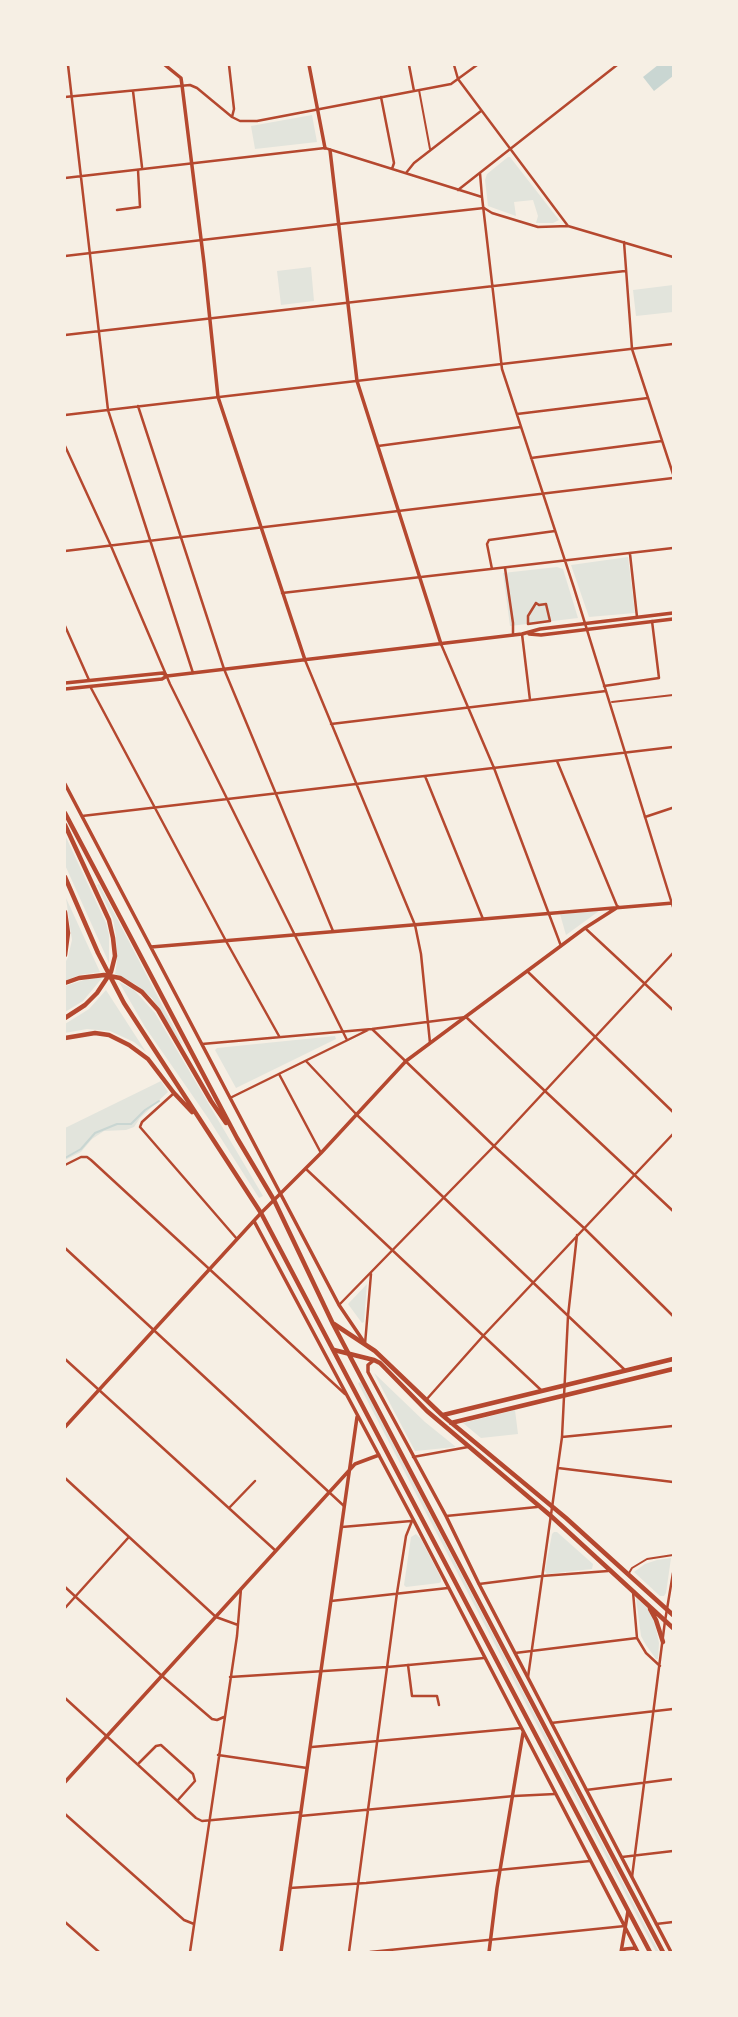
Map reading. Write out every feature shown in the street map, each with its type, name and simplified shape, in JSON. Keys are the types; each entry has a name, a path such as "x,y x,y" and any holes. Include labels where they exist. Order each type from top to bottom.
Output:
{"main road":[{"path":"65,813 237,1138 274,1200 333,1324 663,1952"},
{"path":"65,825 108,919 115,950 111,972 93,999 65,1018"},
{"path":"65,877 98,953 124,1003 261,1213 650,1952"},
{"path":"65,912 68,933 65,955"},
{"path":"65,983 104,975 120,978 142,992 158,1010 211,1101 237,1138"},
{"path":"65,1038 90,1033 116,1038 148,1059 174,1093 199,1119"},
{"path":"333,1324 375,1351 451,1423 553,1507 673,1615"},
{"path":"334,1350 380,1363 434,1417 551,1516 673,1628"},
{"path":"434,1417 673,1359"},
{"path":"443,1425 673,1369"},
{"path":"648,1605 663,1642"}],"street":[{"path":"68,65 108,410 192,673"},
{"path":"165,65 181,78 183,85 218,397 304,660 415,925 421,954 429,1043"},
{"path":"229,65 234,109 232,117"},
{"path":"309,65 325,148"},
{"path":"409,65 414,91"},
{"path":"454,65 457,79 568,226"},
{"path":"65,97 190,85 232,117 240,121 257,121 451,84 477,65"},
{"path":"458,190 617,65"},
{"path":"117,210 140,206 140,169 132,91"},
{"path":"381,97 393,169"},
{"path":"406,173 414,163 481,111"},
{"path":"65,178 325,148 482,197"},
{"path":"330,150 357,381 441,644 494,768 561,946"},
{"path":"151,947 672,904 501,364 480,172"},
{"path":"65,256 484,208 538,227 568,226 673,257"},
{"path":"65,551 673,476 632,349 624,242"},
{"path":"65,335 625,271"},
{"path":"65,415 673,344"},
{"path":"517,414 648,398"},
{"path":"138,406 223,669 333,932"},
{"path":"378,446 521,427"},
{"path":"531,458 662,441"},
{"path":"65,446 167,676 347,1040"},
{"path":"492,569 488,541 493,538 555,531"},
{"path":"282,593 673,548"},
{"path":"630,554 637,617"},
{"path":"506,568 513,635"},
{"path":"536,604 546,604 550,621 528,624 528,616 536,604"},
{"path":"525,634 540,629 673,613"},
{"path":"65,689 163,673 167,676 673,619"},
{"path":"604,686 659,678 652,621"},
{"path":"65,626 90,684 279,1036"},
{"path":"525,634 530,700"},
{"path":"65,683 90,684"},
{"path":"331,724 606,691"},
{"path":"82,816 673,747"},
{"path":"557,761 618,907"},
{"path":"425,776 483,919"},
{"path":"65,784 339,1305 365,1344"},
{"path":"645,817 672,808"},
{"path":"65,1427 261,1213 306,1169 406,1061 585,928 618,907"},
{"path":"585,928 673,1010"},
{"path":"339,1305 494,1146 673,953"},
{"path":"527,971 673,1112"},
{"path":"201,1044 372,1029 466,1017 673,1211"},
{"path":"230,1098 372,1029"},
{"path":"372,1029 673,1315"},
{"path":"306,1061 357,1115 626,1371"},
{"path":"279,1074 321,1153"},
{"path":"174,1093 142,1122 140,1127 237,1239"},
{"path":"426,1400 673,1134"},
{"path":"65,1165 87,1157 347,1396"},
{"path":"306,1169 542,1391"},
{"path":"254,1221 637,1950"},
{"path":"244,1232 261,1233"},
{"path":"528,1677 562,1437 568,1316 577,1236"},
{"path":"65,1248 344,1507"},
{"path":"365,1344 371,1273"},
{"path":"65,1359 276,1551"},
{"path":"374,1360 368,1366 368,1371 446,1516 671,1952"},
{"path":"281,1952 357,1415"},
{"path":"562,1437 673,1426"},
{"path":"355,1435 362,1431 367,1433"},
{"path":"413,1457 469,1447"},
{"path":"65,1782 350,1469 359,1461 379,1455"},
{"path":"558,1468 673,1482"},
{"path":"65,1478 216,1617 238,1625"},
{"path":"229,1508 255,1481"},
{"path":"446,1516 540,1507"},
{"path":"342,1527 413,1521"},
{"path":"349,1952 397,1593 406,1536 413,1521"},
{"path":"65,1608 129,1537"},
{"path":"479,1584 611,1571"},
{"path":"632,1877 673,1573"},
{"path":"65,1587 212,1719 224,1717"},
{"path":"331,1601 448,1588"},
{"path":"190,1952 241,1590"},
{"path":"633,1592 637,1638 646,1653 660,1666"},
{"path":"515,1653 637,1638"},
{"path":"230,1676 387,1667 484,1658"},
{"path":"408,1665 413,1697 437,1696 439,1705"},
{"path":"65,1698 202,1821 556,1794"},
{"path":"551,1723 673,1709"},
{"path":"310,1747 522,1730"},
{"path":"489,1952 522,1730"},
{"path":"139,1763 156,1746 161,1745 193,1774 195,1781 178,1800"},
{"path":"218,1755 307,1768"},
{"path":"586,1790 673,1779"},
{"path":"65,1814 184,1920 194,1924"},
{"path":"622,1857 673,1852"},
{"path":"290,1888 590,1861"},
{"path":"621,1952 628,1911"},
{"path":"65,1922 99,1952"},
{"path":"656,1924 673,1922"},
{"path":"370,1952 625,1926"},
{"path":"621,1952 625,1949 637,1950"}],"lane":[{"path":"419,90 430,150"},
{"path":"610,703 673,695"},
{"path":"628,1574 647,1559 673,1555"}],"shaded area":[{"path":"658,65 673,65 673,76 654,91 643,77"},
{"path":"312,115 317,142 255,149 251,126"},
{"path":"508,157 559,220 553,223 536,223 538,216 533,200 514,202 516,216 488,206 485,180 487,174"},
{"path":"311,267 314,301 281,305 277,271"},
{"path":"673,285 673,312 636,316 633,290"},
{"path":"628,557 635,613 589,617 571,565"},
{"path":"557,567 563,569 578,618 510,626 503,573"},
{"path":"65,835 106,923 109,963 65,865"},
{"path":"99,884 181,1044 152,998 135,984 115,974 117,961 113,919 97,885"},
{"path":"66,898 100,972 79,975 65,981 65,963 72,940"},
{"path":"599,911 566,935 560,914"},
{"path":"103,977 83,1001 65,1012 65,986"},
{"path":"119,982 134,990 155,1013 263,1196 259,1198 145,1027"},
{"path":"106,990 146,1052 134,1042 110,1031 87,1029 65,1033 65,1024 89,1009"},
{"path":"335,1036 336,1039 236,1088 215,1050 217,1048"},
{"path":"161,1081 168,1092 134,1127 104,1131 92,1139 81,1152 65,1160 65,1128"},
{"path":"367,1284 364,1322 362,1323 348,1304"},
{"path":"374,1373 425,1422 456,1447 415,1451"},
{"path":"361,1382 659,1952 656,1952 358,1383"},
{"path":"515,1410 518,1434 481,1438 463,1423"},
{"path":"554,1532 593,1564 592,1569 547,1574 545,1571"},
{"path":"416,1534 441,1578 439,1583 406,1587 404,1585 411,1537"},
{"path":"671,1558 664,1596 660,1596 634,1572 645,1564"},
{"path":"636,1598 649,1609 654,1619 659,1643 658,1659 641,1636"}],"waterway":[{"path":"65,1158 81,1149 95,1133 117,1124 131,1124 159,1101"}]}
